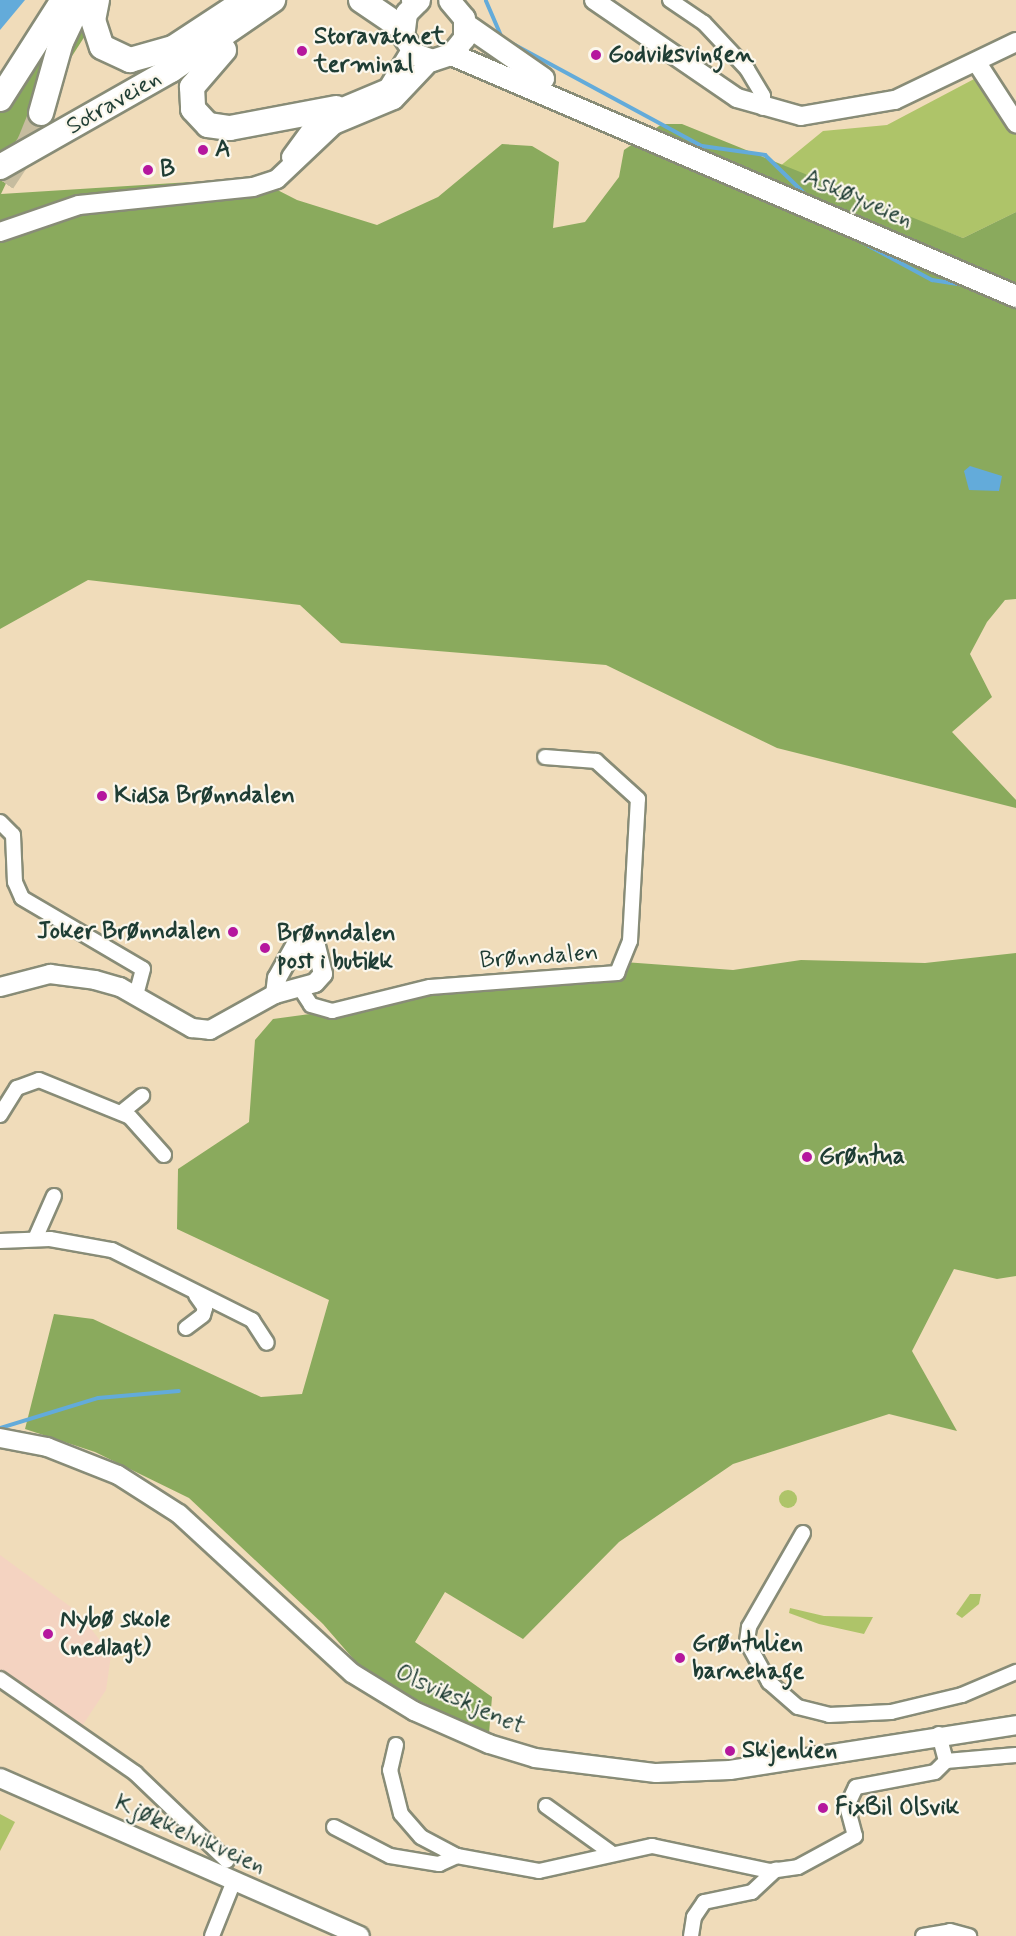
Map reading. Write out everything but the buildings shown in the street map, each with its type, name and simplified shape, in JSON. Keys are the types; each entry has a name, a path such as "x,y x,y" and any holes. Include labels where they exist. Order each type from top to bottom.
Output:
{"highway":[{"path":"0,99 63,0"},
{"path":"41,113 61,42 81,0"},
{"path":"97,0 96,34 118,58 147,58 223,31 286,0"},
{"path":"246,0 223,31 192,87 192,109 208,125 230,128 336,108"},
{"path":"223,31 259,0"},
{"path":"223,31 273,0"},
{"path":"361,0 406,39"},
{"name":"Sotraveien","path":"0,152 223,31"},
{"name":"Sotraveien","path":"1,178 223,31"}],"main road":[{"path":"284,182 312,124 336,108 387,88 406,39 416,0"},
{"path":"594,0 721,88 763,108 801,116 859,110 923,89 1016,42"},
{"path":"0,232 79,205 284,182 334,125 394,100 442,57 461,44 458,8"},
{"name":"Askøyveien","path":"458,8 527,70 678,150"},
{"name":"Askøyveien","path":"406,39 442,57 678,150 1016,296"},
{"path":"977,63 1016,123"},
{"path":"0,987 60,974 95,980 136,996 201,1030 224,1025 275,994 300,988 323,974 316,946 301,941 277,978 275,994"},
{"name":"Olsvikskjenet","path":"0,1438 95,1463 138,1487 179,1514 352,1673 398,1703 489,1744 574,1766 684,1773 939,1734 1016,1725"},
{"name":"Kjøkkelvikveien","path":"0,1778 360,1936"}],"street":[{"path":"670,0 705,23 747,69 763,96 763,108"},
{"name":"Brønndalen","path":"300,988 311,1005 332,1011 430,987 600,978 617,973 630,941 638,799 596,761 545,757"},
{"path":"0,822 13,835 15,882 22,898 143,969 136,996"},
{"path":"0,1115 17,1088 39,1080 122,1112 164,1155"},
{"path":"122,1112 142,1096"},
{"path":"35,1239 54,1196"},
{"path":"0,1241 35,1239 112,1250 196,1295 252,1320 267,1343"},
{"path":"186,1328 203,1316 205,1308 196,1295"},
{"path":"803,1533 752,1620 747,1642 769,1682 798,1707 829,1715 891,1713 962,1695 1016,1672"},
{"path":"0,1679 135,1773 227,1861"},
{"path":"939,1734 946,1761"},
{"path":"396,1745 390,1770 401,1814 421,1837 457,1856 539,1871 610,1852 652,1846 751,1871 776,1870 812,1861 855,1836 847,1806 856,1787 924,1776 946,1761 1016,1755"},
{"path":"546,1806 610,1852"},
{"path":"334,1827 390,1856 439,1864 457,1856"},
{"path":"691,1936 694,1917 704,1902 752,1892 776,1870"},
{"path":"212,1936 234,1881"},
{"path":"923,1936 950,1931 969,1936"}],"shaded area":[{"name":"Nybø skole (nedlagt)","path":"0,1555 79,1613 111,1655 106,1690 80,1729 0,1675"}],"green space":[{"path":"58,0 108,0 49,92 1,194 254,178 297,200 377,225 438,197 502,144 532,146 559,162 553,228 585,222 619,177 624,150 662,124 682,124 963,238 1016,212 1016,599 1005,600 987,622 970,654 992,697 952,732 1016,800 1016,808 777,748 606,665 341,643 300,605 88,580 0,629 0,98"},
{"path":"976,78 1016,129 1016,212 963,238 779,167 823,131 887,125"},
{"path":"1016,953 1016,1276 997,1279 954,1269 912,1351 957,1431 889,1414 733,1464 619,1542 523,1639 445,1592 415,1642 492,1697 489,1734 369,1677 323,1624 189,1498 95,1452 25,1429 54,1314 93,1319 261,1397 302,1394 329,1300 177,1229 178,1169 249,1122 255,1040 273,1019 332,1011 386,996 600,978 624,962 733,970 801,960 925,963"},
{"path":"784,1490 792,1490 797,1495 795,1506 784,1508 779,1503 779,1495"},
{"path":"970,1594 981,1594 979,1604 962,1618 956,1614"},
{"path":"790,1608 824,1616 873,1617 864,1634 819,1624 789,1613"},
{"path":"0,1814 15,1822 0,1851"}],"water":[{"path":"0,0 25,0 0,30"},
{"path":"970,466 1002,476 999,491 969,490 964,471"}],"waterway":[{"path":"486,1 502,38 702,146 765,155 809,198"},
{"path":"854,238 932,280 968,286"},
{"path":"0,1428 98,1398 179,1391"}],"tunnel":[{"path":"3,182 29,143 41,113"}],"place":[{"name":"Storavatnet terminal","path":"302,51"},
{"name":"Godviksvingen","path":"596,55"},
{"name":"A","path":"203,150"},
{"name":"B","path":"148,170"},
{"name":"Kidsa Brønndalen","path":"102,796"},
{"name":"Joker Brønndalen","path":"233,932"},
{"name":"Brønndalen post i butikk","path":"265,948"},
{"name":"Grøntua","path":"807,1157"},
{"name":"Nybø skole (nedlagt)","path":"48,1634"},
{"name":"Grøntulien barnehage","path":"680,1658"},
{"name":"Skjenlien","path":"730,1751"},
{"name":"FixBil Olsvik","path":"823,1808"}]}
